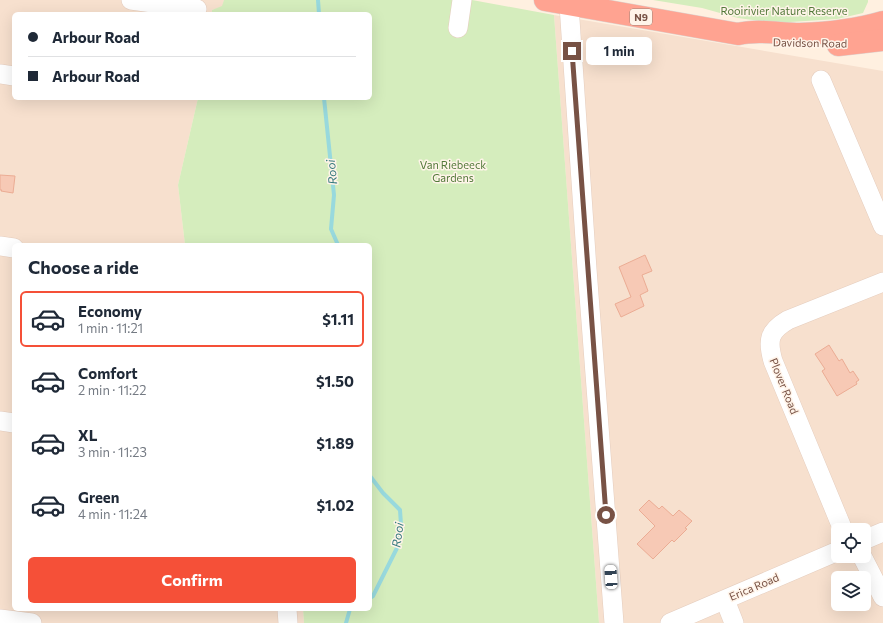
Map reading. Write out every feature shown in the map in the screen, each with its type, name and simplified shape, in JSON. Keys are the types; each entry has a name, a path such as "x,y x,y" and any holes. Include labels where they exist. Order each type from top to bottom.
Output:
{"highway":[{"name":"Davidson Road","path":"545,0 738,34 753,32 800,34 831,32 883,22"},
{"name":"Davidson Road","path":"738,34 745,38 758,41 785,44 832,45 883,40"}],"street":[{"path":"131,0 197,9"},
{"path":"458,28 462,0"},
{"path":"569,5 586,261 614,623"},
{"path":"0,74 12,76"},
{"path":"821,80 883,226"},
{"path":"0,246 12,248"},
{"name":"Plover Road","path":"840,523 773,360 769,344 774,331 788,320 883,282"},
{"path":"0,421 12,423"},
{"path":"871,537 883,532"},
{"name":"Erica Road","path":"670,623 831,554"},
{"path":"869,563 878,572 883,597"},
{"path":"725,600 734,623"},
{"path":"286,611 288,623"},
{"path":"4,620 32,623"}],"shaded area":[{"path":"0,0 224,0 223,7 212,10 212,12 12,12 12,100 198,100 178,185 185,243 12,243 12,611 303,611 304,623 0,623"},
{"path":"554,15 883,71 883,623 599,623"}],"green space":[{"name":"Van Riebeeck Gardens","path":"224,0 472,0 554,15 599,623 304,623 303,611 372,611 372,243 185,243 178,185 198,100 372,100 372,12 212,12 212,10 222,6"},
{"name":"Rooirivier Nature Reserve","path":"653,0 868,0 868,2 863,13 837,19 774,23 738,18 702,8"}],"building":[{"path":"0,175 15,176 13,193 0,190"},
{"path":"645,255 652,271 642,275 648,291 640,295 644,306 621,317 615,304 631,297 619,267"},
{"path":"829,345 839,361 842,359 850,373 853,371 859,380 856,382 857,384 837,396 822,371 825,369 815,354"},
{"path":"649,500 659,509 662,506 673,516 679,510 692,521 685,528 687,529 674,542 672,540 653,559 637,544 655,526 639,510"}],"waterway":[{"name":"Rooi","path":"318,0 319,12"},
{"name":"Rooi","path":"324,100 334,195 331,229 337,243"},
{"name":"Rooi","path":"372,479 383,493 400,510 401,525 397,548 372,597"},
{"name":"Rooi","path":"346,623 349,611"}],"route":[{"path":"572,51 606,515"}]}
